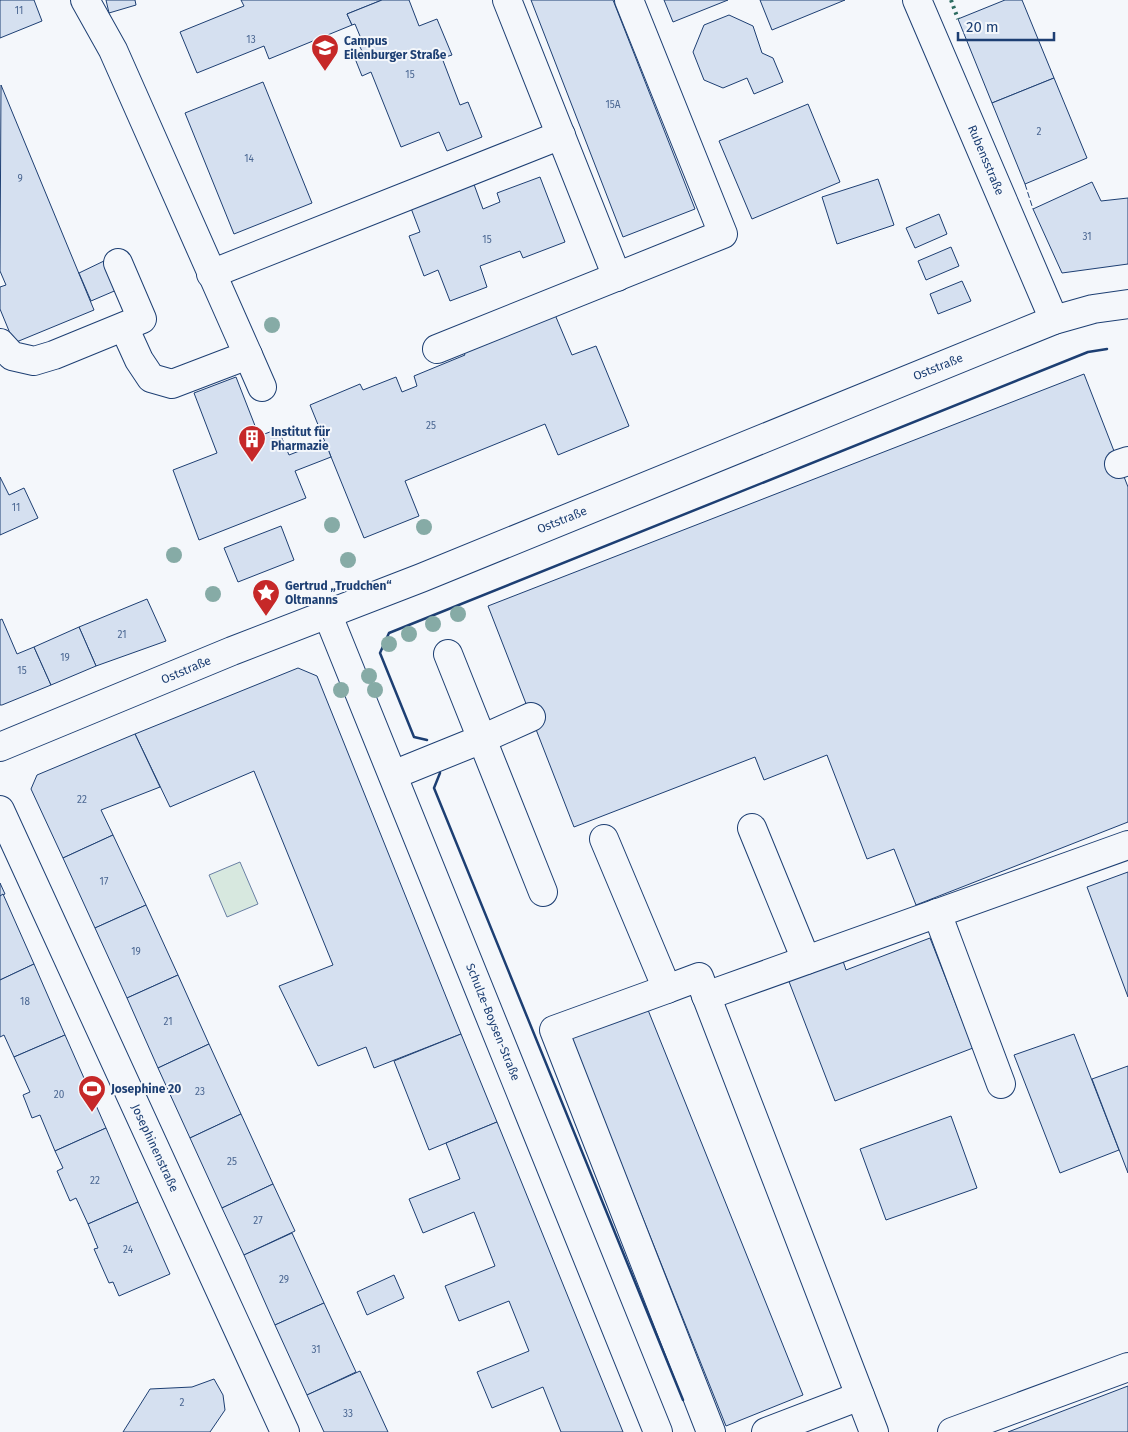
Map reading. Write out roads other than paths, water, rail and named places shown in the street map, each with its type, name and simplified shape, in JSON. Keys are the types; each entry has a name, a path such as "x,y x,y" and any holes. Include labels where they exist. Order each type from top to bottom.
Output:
{"street":[{"path":"85,0 113,50 262,387"},
{"path":"507,0 617,277"},
{"path":"437,349 723,234 630,0"},
{"name":"Rubensstraße","path":"917,0 1054,320"},
{"path":"211,274 561,135"},
{"path":"0,343 12,356 34,362 142,319 118,262"},
{"name":"Oststraße","path":"0,747 1054,320 1093,309 1128,304"},
{"path":"124,326 138,360 151,378 172,384 248,355"},
{"name":"Schulze-Boysen-Straße","path":"328,613 658,1432"},
{"path":"448,654 543,892"},
{"path":"393,775 531,717"},
{"name":"Josephinenstraße","path":"0,810 285,1432"},
{"path":"752,828 806,960"},
{"path":"604,839 667,989"},
{"path":"706,996 1128,845"},
{"path":"937,913 1001,1084"},
{"path":"710,1432 554,1030 699,977 874,1432"},
{"path":"952,1432 1128,1367"},
{"path":"766,1432 860,1396"}],"place":[{"name":"Campus Eilenburger Straße","path":"325,72"},
{"name":"Institut für Pharmazie","path":"252,463"},
{"name":"Gertrud „Trudchen“ Oltmanns","path":"266,617"},
{"name":"Josephine 20","path":"92,1113"}]}
